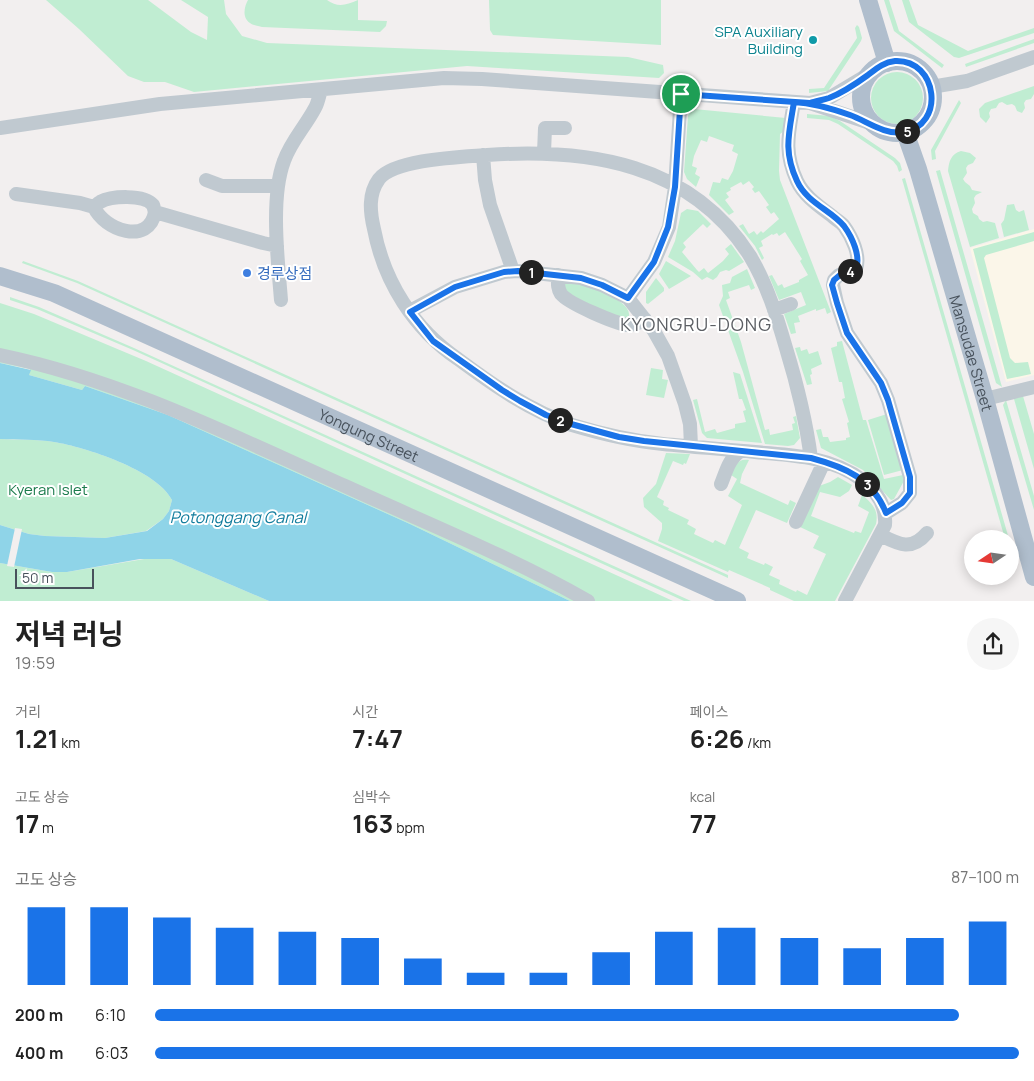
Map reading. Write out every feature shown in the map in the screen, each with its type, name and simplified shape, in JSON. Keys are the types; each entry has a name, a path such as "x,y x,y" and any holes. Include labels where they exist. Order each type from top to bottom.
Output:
{"main road":[{"path":"868,0 887,63"},
{"path":"896,61 914,66 921,71 931,87 932,97 928,115 922,123 905,132 888,132 873,124 866,115 862,105 861,94 863,84 869,74 877,67 887,63 896,61"},
{"name":"Mansudae Street","path":"905,132 918,169 985,399 1034,577"},
{"name":"Yongung Street","path":"0,276 54,293 737,601"}],"street":[{"path":"931,87 967,80 1034,57"},
{"path":"810,103 829,98 869,74"},
{"path":"0,128 160,104 444,78 482,79 810,103 873,124"},
{"path":"280,300 277,246 278,186 283,163 290,148 317,106 321,90"},
{"path":"628,298 649,269 662,244 668,227 675,187 681,94"},
{"path":"794,102 787,146 791,164 797,182 803,192 843,226 855,248 858,263 856,269 840,275 834,280 832,285 847,333 881,383 907,463 910,477 910,493 902,503 886,513"},
{"path":"544,153 545,128 565,128"},
{"path":"796,522 818,460 808,432 790,361 774,310 757,270 736,237 709,208 695,197 652,173 617,162 592,157 544,153 483,155 446,158 392,168 385,172 375,186 371,196 370,213 376,244 384,268 396,293 433,341 502,390 546,415 619,437 665,444 818,460 841,467 871,487 881,500 886,513 885,525 845,601"},
{"path":"483,155 490,205 513,272"},
{"path":"206,180 222,186 278,186"},
{"path":"16,194 80,203 94,207"},
{"path":"133,197 143,198 152,204 155,212 149,226 142,231 131,232 108,224 97,215 94,207 99,202 133,197"},
{"path":"155,212 263,244 277,246"},
{"path":"410,312 461,284 491,275 513,272 558,275 588,280 602,285 628,298 646,319 668,356 687,411 692,446"},
{"path":"558,275 558,286 562,295 585,309 630,325 640,323 646,319"},
{"path":"774,310 791,304"},
{"path":"0,355 80,375 161,404 473,544 588,601"},
{"path":"985,399 1034,387"},
{"path":"721,484 731,459 741,451"},
{"path":"880,535 900,545 912,544 921,540 926,533"}],"shaded area":[{"path":"1034,229 1034,375 1006,382 970,248"}],"green space":[{"path":"46,0 148,0 191,32 207,40 208,17 181,0 224,0 226,14 242,36 267,43 628,57 663,65 664,73 659,78 467,66 194,92 165,82 144,82 128,76"},
{"path":"248,0 327,0 342,5 358,0 358,20 387,21 386,26 380,32 262,27 247,21 245,6"},
{"path":"489,0 661,0 661,45 493,35 490,30"},
{"path":"884,0 889,0 899,31 944,65 942,68 894,31"},
{"path":"902,0 909,0 918,25 968,51 1034,28 1034,33 959,58 954,57 909,22"},
{"path":"857,25 862,38 861,41 828,91 809,93 809,89 824,88 857,38 855,28"},
{"path":"1034,39 1034,43 966,67 965,64"},
{"path":"897,72 907,74 915,80 921,88 923,98 921,108 915,116 907,122 897,124 887,122 879,116 873,108 871,98 873,88 879,80 887,74"},
{"path":"1034,86 1034,94 1031,99 1026,100 1024,103 1025,108 1022,113 1017,111 1012,104 1007,105 1002,102 996,108 991,109 990,117 986,123 980,117 979,109 985,103"},
{"path":"959,100 961,103 935,151 936,159 932,160 931,150"},
{"path":"694,109 786,118 784,131 780,134 780,180 831,312 827,314 825,308 816,311 816,309 798,316 800,322 794,323 796,333 791,334 784,314 806,305 801,292 779,300 769,276 772,275 778,286 782,284 784,288 799,282 799,280 808,275 800,261 802,259 785,232 779,236 777,233 772,234 761,241 763,246 759,248 764,258 762,260 755,246 739,226 743,224 749,234 754,231 757,235 761,231 763,233 779,219 774,212 771,214 766,207 769,205 759,191 755,193 752,189 754,187 749,181 743,185 741,182 730,188 731,190 726,193 729,197 725,200 734,212 729,215 709,195 713,182 720,183 722,178 728,180 733,171 738,154 732,151 734,145 709,136 707,142 701,140 692,166 697,168 695,174 700,177 696,187 687,179 684,172 688,116"},
{"path":"807,114 830,116 840,121 895,158 900,163 902,170 899,172 893,161 838,124 829,120 807,118"},
{"path":"961,151 970,153 976,158 966,168 967,173 963,179 972,190 982,192 974,198 973,213 983,222 995,223 999,238 970,247 948,171 951,158"},
{"path":"940,170 1002,387 996,383 936,171"},
{"path":"905,178 1006,530 1002,530 902,179"},
{"path":"1014,204 1019,212 1024,210 1029,230 1004,237 1001,224 1004,220 1007,205"},
{"path":"687,209 698,211 711,224 707,228 703,224 683,243 686,247 682,252 699,272 704,268 708,273 723,261 729,254 725,249 731,244 744,262 729,271 720,272 713,280 707,277 702,280 693,272 668,257 675,241 681,213"},
{"path":"1034,232 1034,241 986,255 984,258 1010,358 1015,363 1028,362 1031,374 1007,379 973,249"},
{"path":"23,261 78,281 728,575 728,578 77,283 22,263"},
{"path":"666,261 691,276 669,289 659,274"},
{"path":"747,269 755,288 751,290 749,285 728,292 730,298 726,300 741,342 765,430 769,429 770,435 793,430 792,424 795,423 793,417 796,416 800,438 794,445 765,444 743,372 719,305 723,296 722,285 730,283 732,277"},
{"path":"656,278 664,288 664,291 648,304 646,303 646,292"},
{"path":"568,282 584,285 615,298 628,310 629,316 624,319 601,311 564,292 565,284"},
{"path":"10,297 39,307 134,348 691,601 684,601 133,350 37,309 10,300"},
{"path":"0,303 34,314 146,361 673,601 570,601 410,524 168,415 85,386 82,390 29,375 30,369 0,363"},
{"path":"842,341 863,420 866,420 884,479 903,475 905,479 894,499 891,500 863,470 821,448 816,430 821,429 823,437 828,437 830,442 846,440 846,438 850,437 847,423 849,422 842,399 845,398 842,382 839,382 831,348 837,346 837,342"},
{"path":"800,347 801,351 807,349 809,354 818,351 822,364 811,369 812,384 807,385 795,348"},
{"path":"651,368 663,370 662,379 668,380 664,398 646,395"},
{"path":"733,372 740,374 762,443 707,438 702,433 693,400 697,399 705,432 715,429 717,433 735,428 735,424 746,422 743,411 746,410 742,399 739,399"},
{"path":"1023,396 1034,434 1034,469 1014,399"},
{"path":"1006,400 1034,496 1034,510 1003,405"},
{"path":"887,414 903,470 884,475 868,420"},
{"name":"Kyeran Islet","path":"0,439 54,442 83,449 119,462 152,479 164,489 172,500 169,511 163,519 146,531 105,538 45,536 29,534 0,525"},
{"path":"666,453 690,454 686,464 684,463 683,465 673,461 657,497 664,501 663,505 669,508 668,510 689,520 687,524 696,529 694,534 713,543 715,540 725,545 742,505 728,496 737,479 731,475 739,461 749,460 740,483 788,505 790,500 796,503 787,523 756,510 739,548 749,553 747,558 773,567 769,575 780,580 779,584 807,595 826,554 813,548 819,536 800,527 819,486 838,477 852,485 849,491 840,497 820,492 811,516 854,533 855,531 861,533 869,512 858,506 862,495 872,504 876,511 876,524 835,601 794,601 770,590 770,588 658,541 662,523 644,507 643,498 656,484"},
{"path":"150,558 171,559 269,601 0,601 0,563 52,572 67,572"}],"water":[{"name":"Potonggang Canal","path":"0,363 31,370 29,375 82,390 85,386 168,415 410,524 570,601 269,601 171,559 140,559 67,572 52,572 0,563 0,525 29,534 45,536 105,538 147,531 163,519 169,511 172,500 164,489 152,479 101,455 54,442 0,439"}],"pier":[{"path":"15,528 22,529 14,567 7,566"}],"place":[{"name":"SPA Auxiliary Building","path":"813,40"},
{"name":"경루상점","path":"247,273"}],"district":[{"name":"KYONGRU-DONG","path":"696,324"}],"route":[{"path":"681,94 675,187 668,227 654,262 628,298 602,285 581,278 518,271 504,272 468,282 455,287 410,312 433,341 502,390 546,415 619,437 665,444 811,458 841,467 858,477 871,487 881,500 886,513 902,503 910,493 910,477 888,400 881,383 847,333 832,285 834,280 840,275 856,269 858,263 855,248 843,226 803,192 797,182 787,146 794,102 810,103 848,114 894,133 905,132 922,123 928,115 932,97 931,87 921,71 905,62 896,61 877,67 869,74 829,98 810,103 681,94"}]}
